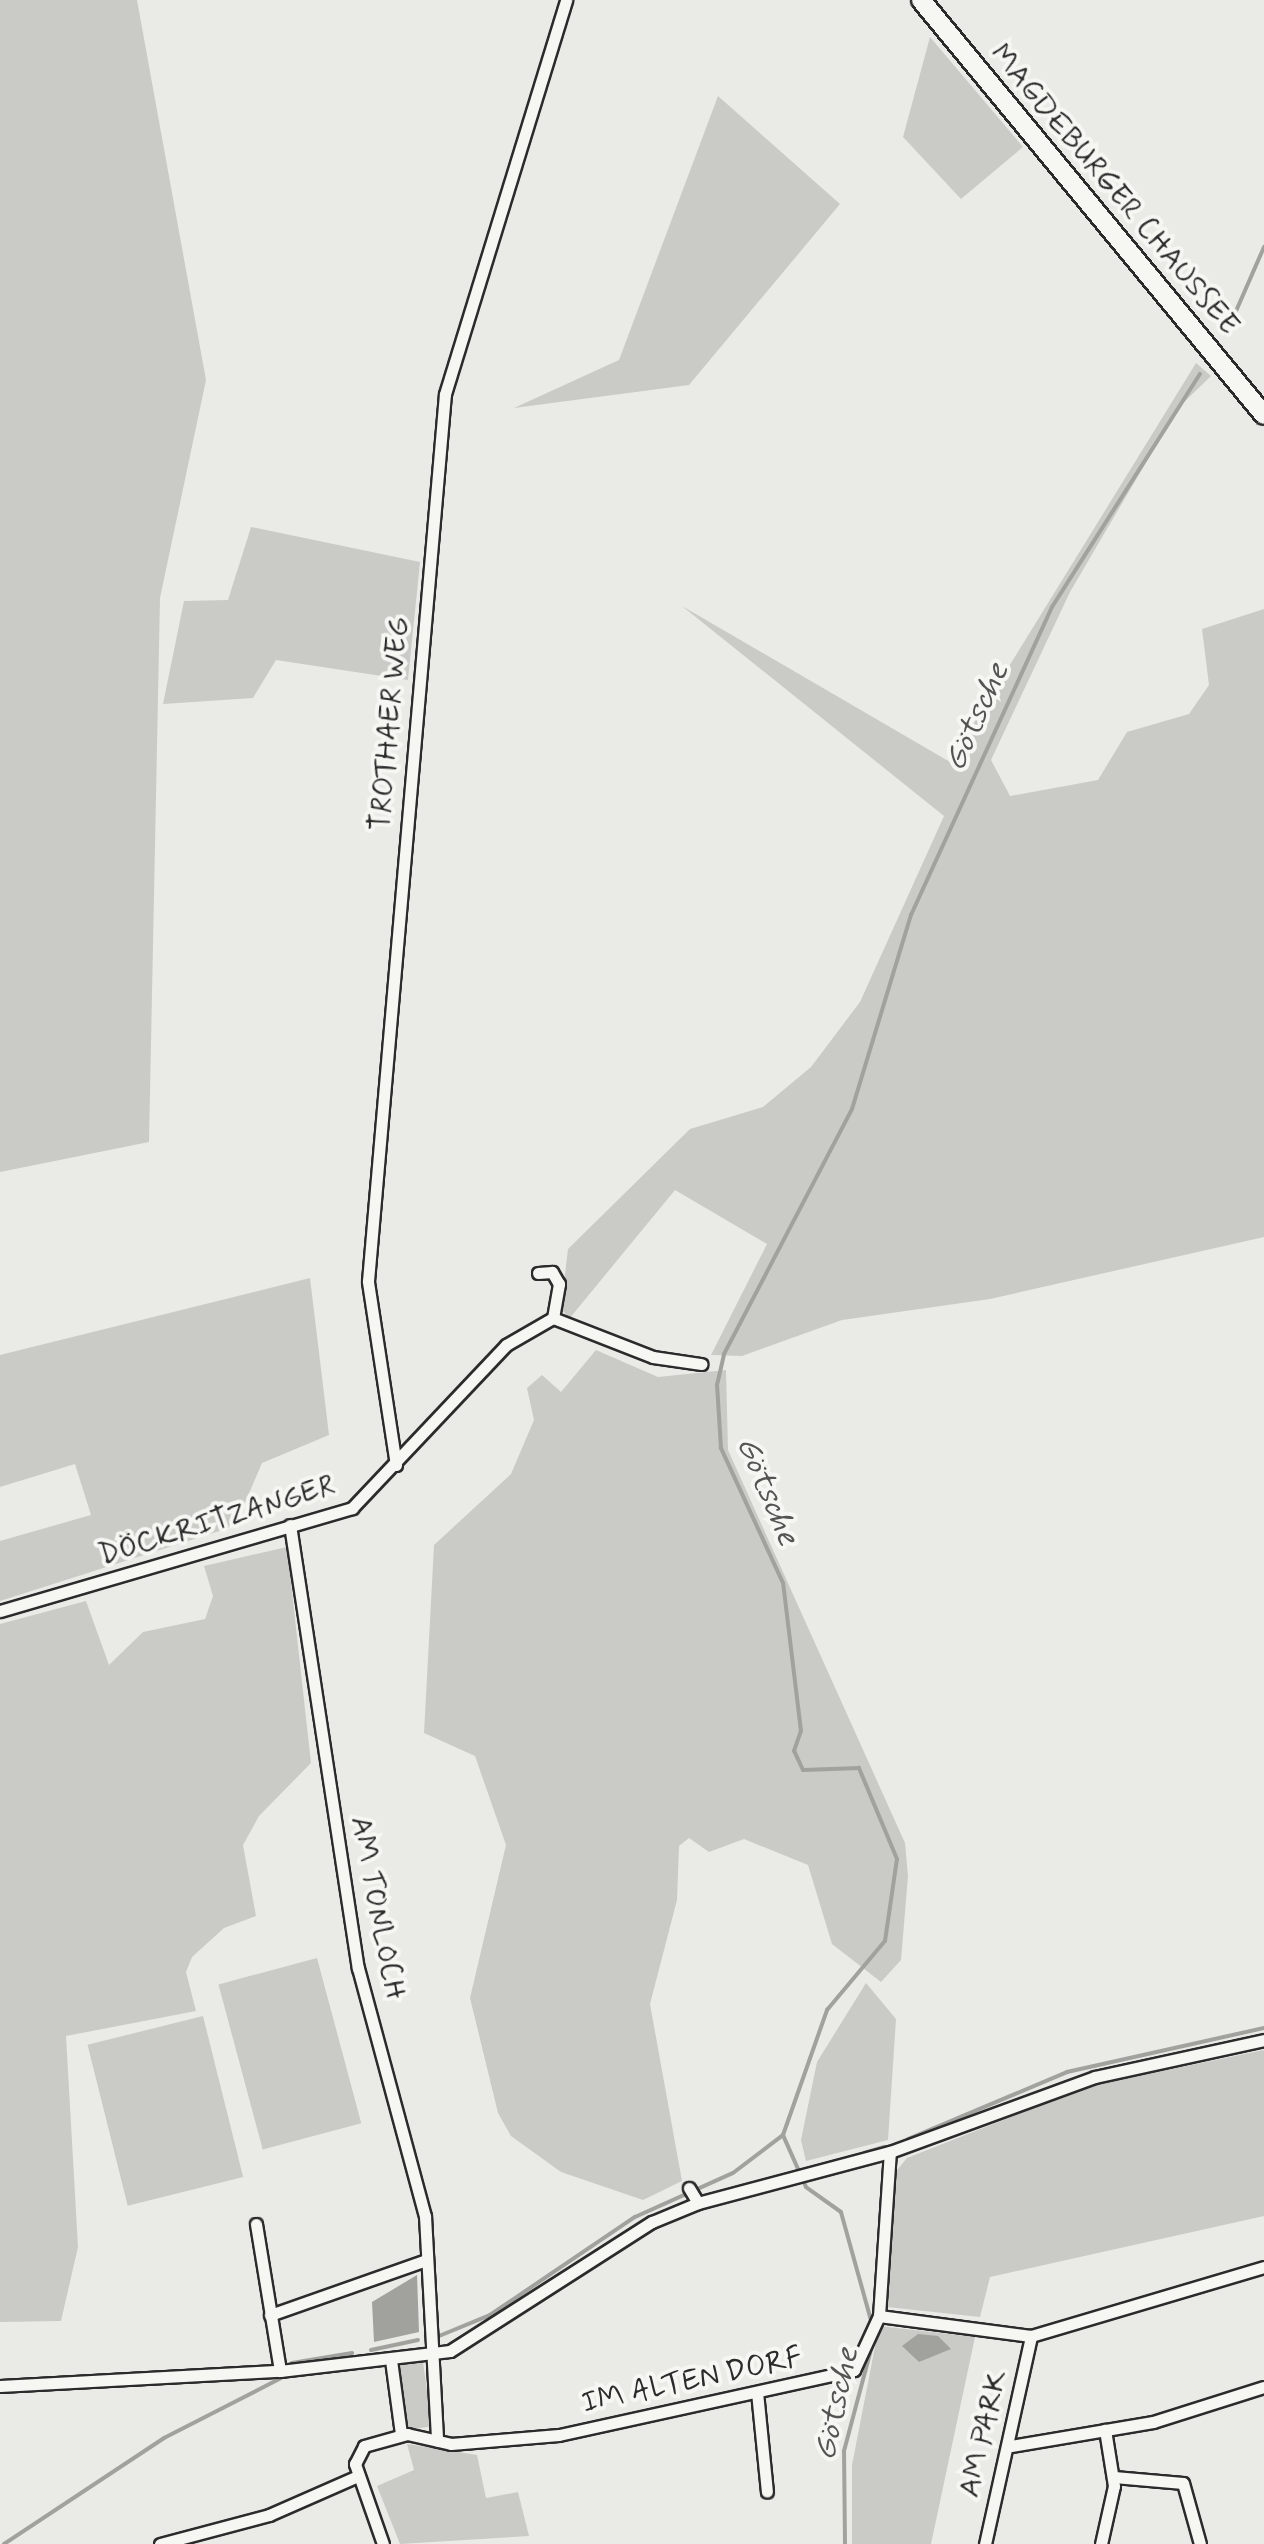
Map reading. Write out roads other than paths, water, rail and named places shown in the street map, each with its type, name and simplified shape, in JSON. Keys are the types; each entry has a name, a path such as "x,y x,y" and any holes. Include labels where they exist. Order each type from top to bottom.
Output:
{"main road":[{"name":"MAGDEBURGER CHAUSSEE","path":"921,0 1264,414"}],"street":[{"name":"TROTHAER WEG","path":"396,1466 368,1282 445,394 566,0"},
{"path":"538,1272 552,1272 559,1284 553,1318 653,1357 701,1364"},
{"name":"DÖCKRITZANGER","path":"0,1611 352,1508 506,1346 553,1318"},
{"name":"AM TONLOCH","path":"290,1525 358,1968 425,2216 428,2356 437,2441"},
{"path":"0,2386 280,2371 428,2356 479,2338 694,2197 809,2176 890,2152 1095,2077 1264,2040"},
{"name":"IM ALTEN DORF","path":"400,2434 437,2441 558,2434 854,2370 866,2338 880,2316 890,2152"},
{"path":"256,2224 280,2371"},
{"path":"270,2314 426,2260"},
{"path":"880,2316 1031,2336 1264,2268"},
{"name":"AM PARK","path":"985,2544 1011,2446 1031,2336"},
{"path":"383,2544 358,2476 364,2446 400,2434 391,2360"},
{"path":"1011,2446 1105,2430 1264,2388"},
{"path":"757,2392 767,2492"},
{"path":"1100,2544 1114,2478 1105,2430"},
{"path":"160,2544 194,2540 358,2476"},
{"path":"1114,2478 1183,2483 1200,2544"}],"waterway":[{"name":"Götsche","path":"1226,334 1264,247"},
{"name":"Götsche","path":"872,2324 841,2212 806,2187 783,2135 827,2010 885,1941 897,1859 859,1768 803,1770 794,1751 801,1731 783,1583 721,1448 717,1385 724,1354 852,1109 911,915 1052,607 1200,374"},
{"path":"908,2139 1067,2072 1264,2028"},
{"path":"439,2336 490,2315 635,2217 733,2173 783,2135"},
{"path":"864,2153 884,2147"},
{"name":"Götsche","path":"845,2544 844,2451 874,2338"},
{"path":"371,2350 418,2340"},
{"path":"292,2363 352,2353"},
{"path":"4,2544 164,2438 281,2378"}]}
